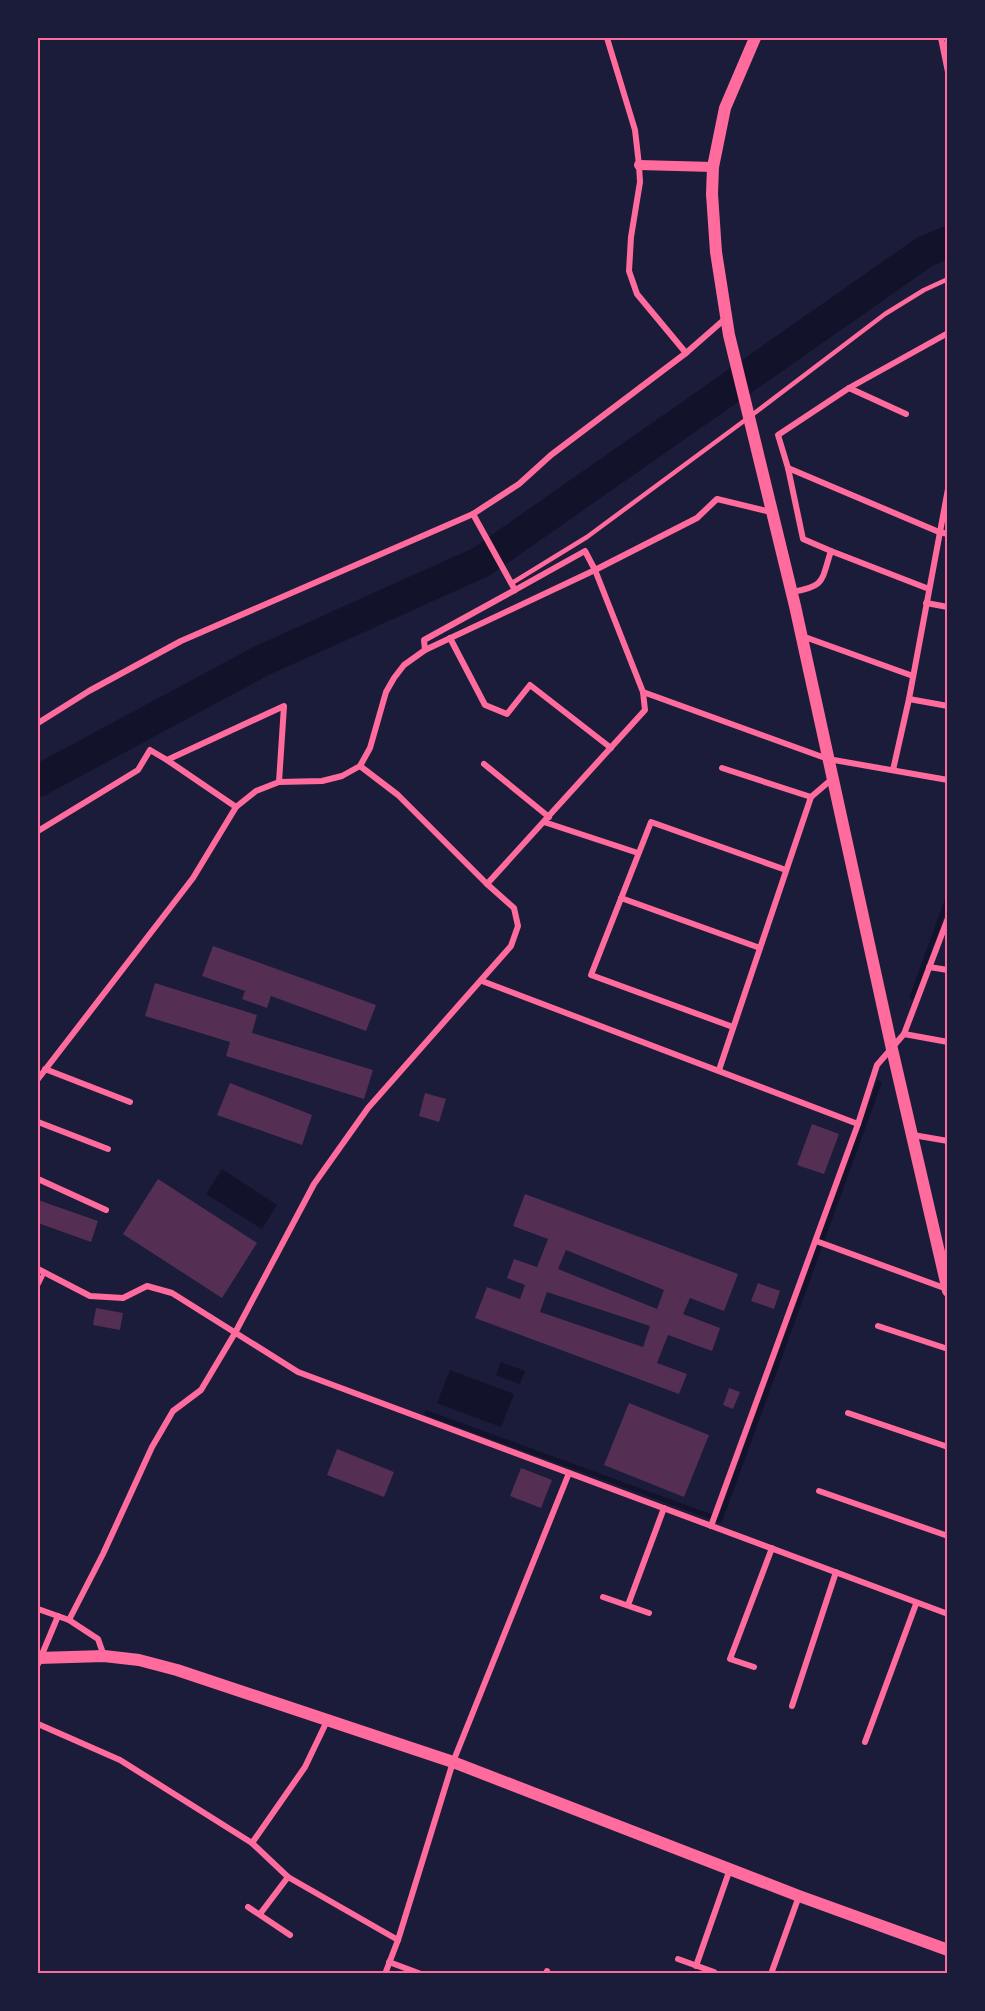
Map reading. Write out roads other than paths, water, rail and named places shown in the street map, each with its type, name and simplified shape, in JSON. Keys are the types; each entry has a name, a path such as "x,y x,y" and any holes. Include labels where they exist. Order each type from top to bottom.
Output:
{"main road":[{"path":"755,38 725,108 713,167 712,194 716,252 729,335 792,592 947,1290"},
{"path":"38,1660 104,1656 139,1660 177,1670 453,1762 799,1896 948,1950"}],"street":[{"path":"607,38 635,130 639,165 640,182 631,237 629,271 637,294 686,353"},
{"path":"941,38 948,72"},
{"path":"639,165 713,167"},
{"path":"38,723 88,691 181,641 473,514 519,484 551,454 686,353 726,317"},
{"path":"928,589 803,539 788,468 778,435 849,388 948,333"},
{"path":"849,388 906,414"},
{"path":"788,468 948,534"},
{"path":"893,770 909,699 948,489"},
{"path":"38,1078 193,878 236,807 256,791 279,782 322,781 342,776 360,766 370,748 386,692 404,665 425,650 595,570 697,518 717,499 772,512"},
{"path":"473,514 512,583"},
{"path":"425,650 424,640 512,583 585,551 595,570 643,692 645,710 487,884"},
{"path":"792,592 811,589 817,585 822,579 831,551"},
{"path":"926,603 948,607"},
{"path":"802,636 913,676"},
{"path":"450,638 484,705 507,714 530,685 611,748"},
{"path":"643,692 828,759 948,780"},
{"path":"909,699 948,706"},
{"path":"167,760 284,706 279,782"},
{"path":"38,831 138,770 150,750 236,807"},
{"path":"484,764 547,819 638,853"},
{"path":"69,1620 103,1554 152,1447 173,1411 201,1390 235,1333 314,1184 368,1108 512,946 518,926 514,908 398,795 360,766"},
{"path":"722,768 811,797"},
{"path":"719,1070 811,797 832,778"},
{"path":"733,1027 591,975 651,822 786,870"},
{"path":"621,898 760,948"},
{"path":"711,1526 878,1065 904,1034 948,918"},
{"path":"929,967 948,970"},
{"path":"482,981 858,1124"},
{"path":"904,1034 948,1042"},
{"path":"45,1069 130,1102"},
{"path":"38,1122 108,1149"},
{"path":"912,1135 948,1142"},
{"path":"38,1179 106,1210"},
{"path":"816,1241 947,1290"},
{"path":"38,1269 90,1296 123,1298 147,1286 172,1293 298,1372 948,1614"},
{"path":"878,1326 948,1349"},
{"path":"848,1413 948,1447"},
{"path":"385,1974 398,1940 453,1762 569,1473"},
{"path":"819,1491 948,1536"},
{"path":"628,1605 664,1508"},
{"path":"754,1667 730,1659 771,1548"},
{"path":"792,1706 836,1572"},
{"path":"603,1597 649,1613"},
{"path":"865,1742 916,1604"},
{"path":"38,1609 69,1620 98,1639 104,1656"},
{"path":"38,1660 58,1616"},
{"path":"252,1843 305,1767 327,1721"},
{"path":"38,1724 120,1760 252,1843 288,1877 398,1940"},
{"path":"696,1966 731,1869"},
{"path":"260,1914 288,1877"},
{"path":"771,1974 799,1896"},
{"path":"248,1907 290,1935"},
{"path":"678,1959 714,1972"},
{"path":"389,1962 421,1974"}],"lane":[{"path":"512,583 587,537 885,314 924,290 948,279"},
{"path":"38,1285 44,1272"}],"waterway":[{"path":"38,781 261,661 481,562 926,251 948,242"},
{"path":"912,997 948,898"},
{"path":"427,1413 720,1520 879,1083"}]}
